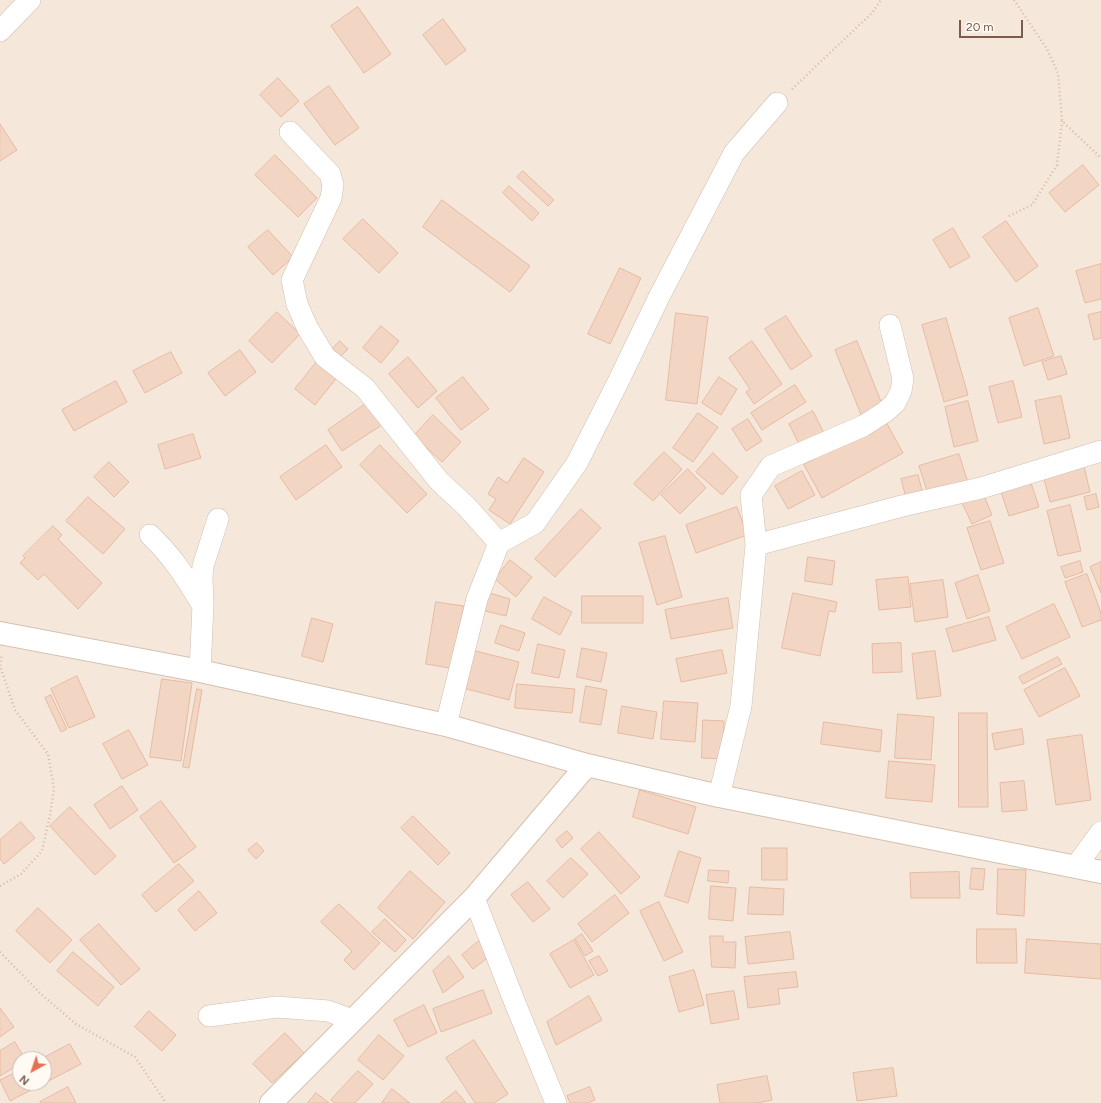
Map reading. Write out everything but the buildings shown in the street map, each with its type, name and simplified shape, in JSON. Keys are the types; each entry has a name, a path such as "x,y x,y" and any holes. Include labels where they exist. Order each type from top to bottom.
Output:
{"street":[{"path":"0,31 30,0"},
{"path":"446,725 477,600 499,543 535,523 577,463 660,295 734,153 777,103"},
{"path":"290,132 330,174 333,185 331,198 292,280 297,304 307,326 325,357 365,388 440,480 499,543"},
{"path":"718,796 741,706 756,545 751,495 770,466 863,426 885,412 895,403 901,391 903,379 890,325"},
{"path":"756,545 902,506 981,488 1101,451"},
{"path":"200,671 203,566 218,519"},
{"path":"150,535 167,551 203,605"},
{"path":"2,634 200,671 446,725 587,765 718,796 1101,872"},
{"path":"271,1103 474,898 587,765"},
{"path":"1076,866 1101,832"},
{"path":"474,898 556,1103"},
{"path":"209,1016 277,1007 328,1011 352,1020"}],"path":[{"path":"777,103 872,13 881,0"},
{"path":"1010,216 1032,205 1057,165 1062,121 1058,73 1047,49 1014,0"},
{"path":"1062,121 1101,158"},
{"path":"0,886 21,874 42,851 54,788 48,754 15,710 0,666 2,634"},
{"path":"0,952 41,994 76,1024 135,1057 166,1103"}],"shaded area":[{"path":"0,0 1101,0 1101,1103 0,1103"}]}
